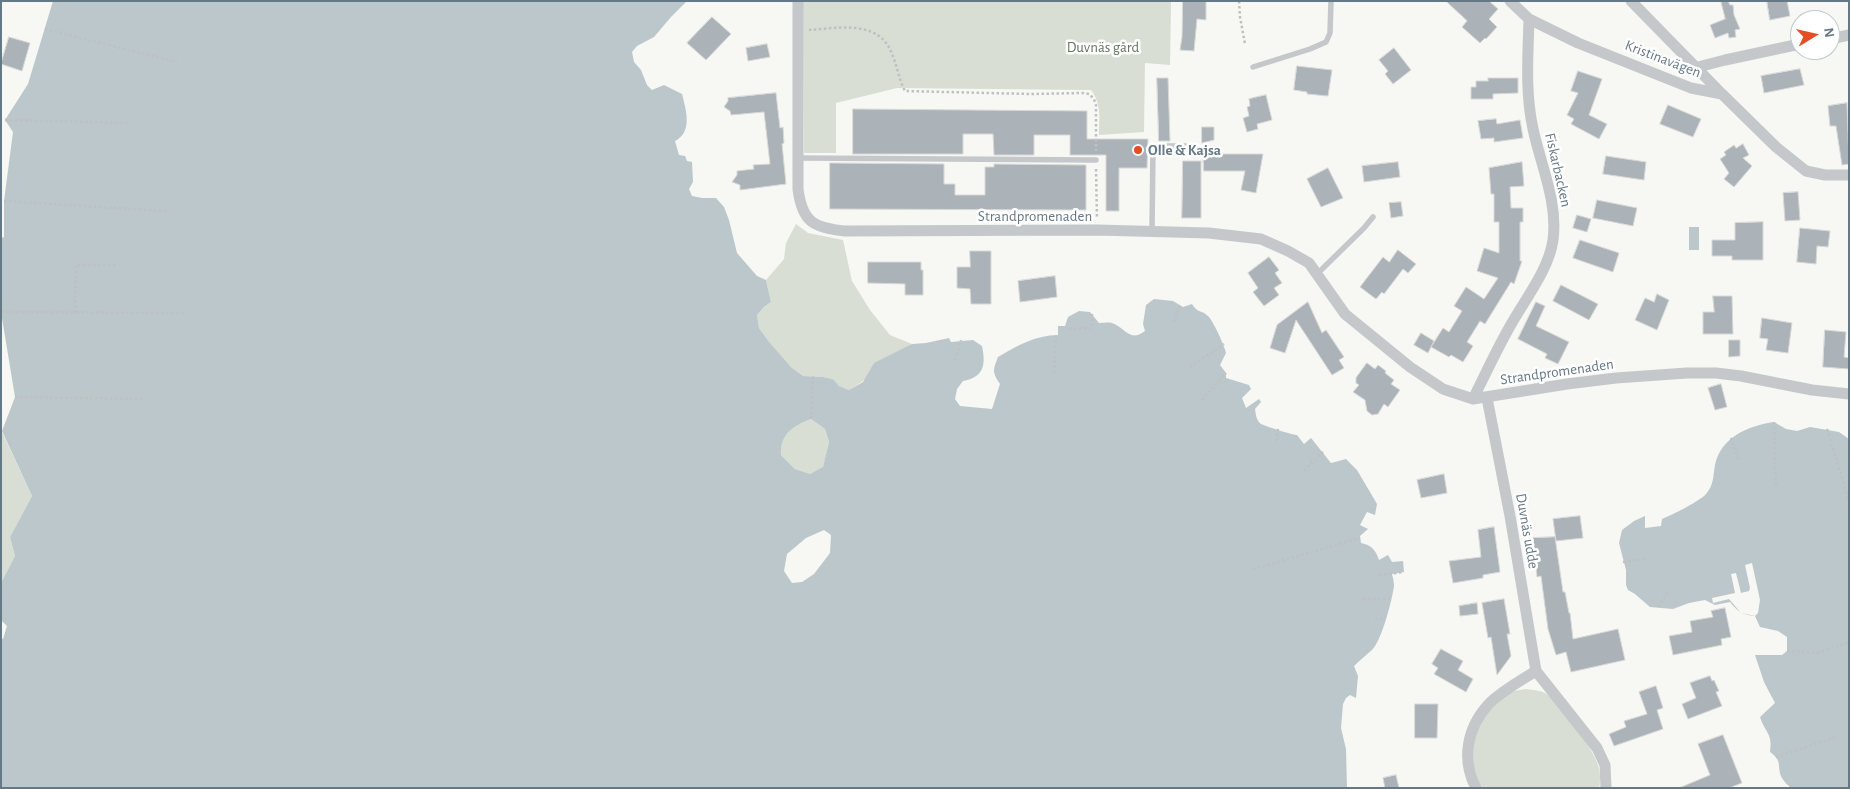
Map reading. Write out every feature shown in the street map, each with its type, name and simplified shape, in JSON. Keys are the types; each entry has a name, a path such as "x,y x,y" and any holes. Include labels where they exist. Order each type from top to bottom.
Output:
{"street":[{"name":"Strandpromenaden","path":"798,1 798,189 803,210 815,225 826,229 845,231 1097,230 1209,233 1261,239 1309,263 1345,314 1410,367 1443,389 1473,399 1606,379 1687,373 1733,375 1812,390 1849,394"},
{"name":"Kristinavägen","path":"1510,1 1529,19 1578,43 1691,88 1722,94"},
{"path":"1631,1 1776,147 1806,171 1825,175 1849,176"},
{"name":"Fiskarbacken","path":"1473,399 1508,329 1544,267 1553,241 1551,194 1533,129 1529,107 1527,80 1529,19"},
{"path":"1698,68 1725,60 1790,46"},
{"name":"Duvnäs udde","path":"1487,398 1510,516 1536,671 1597,748 1605,765 1606,788"},
{"path":"1476,788 1466,755 1472,727 1488,704 1536,671"}],"lane":[{"path":"1253,67 1326,42 1330,33 1332,1"},
{"path":"1152,232 1154,146 1193,146"},
{"path":"798,158 1096,160"},
{"path":"1317,274 1373,217"}],"path":[{"path":"1239,1 1245,44"},
{"path":"798,31 851,28 866,29 876,33 884,40 891,51 905,91 1088,94 1094,99 1096,105 1097,230"},
{"path":"45,29 177,62"},
{"path":"5,120 130,123"},
{"path":"4,201 166,211"},
{"path":"76,313 76,265 118,265"},
{"path":"1174,322 1180,306"},
{"path":"1,312 183,313"},
{"path":"1069,329 1092,328 1092,314"},
{"path":"1054,373 1056,335"},
{"path":"955,360 961,340"},
{"path":"1190,367 1224,344"},
{"path":"1202,400 1226,373"},
{"path":"811,419 813,376"},
{"path":"15,397 145,398"},
{"path":"1774,422 1776,486"},
{"path":"1276,441 1278,429"},
{"path":"1826,429 1849,501"},
{"path":"1731,438 1738,459"},
{"path":"1304,471 1323,452"},
{"path":"1253,568 1360,538"},
{"path":"1623,562 1647,559"},
{"path":"1379,575 1404,572"},
{"path":"1658,607 1668,592"},
{"path":"1363,599 1391,599"},
{"path":"1375,618 1385,619"},
{"path":"1787,651 1817,653 1849,642"},
{"path":"1776,757 1836,737"}],"green space":[{"name":"Duvnäs gård","path":"803,1 1171,1 1170,65 1145,63 1144,132 1099,135 1098,106 1095,95 1091,90 897,88 836,103 836,153 804,153"},
{"path":"796,224 808,233 843,240 852,281 870,310 890,335 912,344 849,390 838,386 833,379 803,376 791,367 769,343 759,328 757,315 771,302 766,280 784,259 786,243"},
{"path":"811,419 825,429 829,442 823,468 810,474 795,469 781,455 781,448 785,436 793,428"},
{"path":"1,430 32,496 10,537 15,556 1,583"},
{"path":"1526,689 1545,693 1575,726 1595,757 1600,776 1599,788 1482,788 1474,770 1472,757 1476,732 1490,711 1502,699 1514,691"}],"shaded area":[{"path":"53,1 687,1 654,37 637,46 632,52 634,62 641,70 647,85 652,90 664,85 682,94 687,120 684,132 675,141 679,155 685,156 687,161 692,162 693,182 689,189 692,196 716,198 724,207 737,253 757,276 766,280 771,302 757,315 759,328 791,367 803,376 833,379 839,386 849,390 863,382 874,363 912,344 949,338 951,342 973,340 982,346 984,359 982,369 975,377 963,381 957,389 955,399 960,406 992,409 1000,384 994,371 998,357 1034,339 1058,335 1058,326 1065,326 1068,317 1079,311 1090,312 1099,323 1112,323 1127,333 1135,335 1145,331 1143,324 1146,305 1154,299 1173,301 1183,307 1192,304 1196,309 1208,316 1213,323 1226,353 1220,365 1226,373 1226,378 1249,385 1251,389 1242,398 1246,408 1259,399 1261,402 1255,409 1259,422 1297,435 1304,444 1311,438 1331,463 1346,459 1357,470 1377,504 1375,515 1367,512 1360,525 1368,529 1360,536 1361,543 1373,548 1379,560 1388,555 1392,562 1403,561 1404,572 1392,574 1394,586 1383,629 1376,645 1354,666 1358,676 1356,698 1350,695 1343,704 1341,728 1346,749 1347,788 1,788 1,638 3,639 7,626 1,620 1,583 15,556 10,537 32,496 2,431 15,397 1,312 1,238 4,237 4,201 13,132 5,120 28,84","holes":["811,419 825,429 829,442 823,467 810,474 795,469 781,455 781,448 785,436 793,428","824,530 831,535 830,553 814,574 802,582 792,583 784,571 787,554 806,538"]},
{"path":"1689,227 1699,227 1699,250 1689,250"},
{"path":"1774,422 1786,429 1797,431 1810,427 1839,432 1849,439 1849,788 1791,788 1780,774 1777,759 1770,752 1769,737 1760,717 1775,703 1764,682 1755,655 1782,655 1787,651 1787,637 1778,631 1760,627 1755,616 1741,612 1730,602 1715,605 1705,600 1673,609 1650,607 1628,590 1626,585 1626,570 1619,543 1622,530 1645,516 1645,528 1661,526 1662,519 1703,497 1709,491 1712,484 1718,455 1729,440 1755,426"}],"pier":[{"path":"1752,563 1760,600 1758,613 1755,616 1741,613 1729,599 1713,603 1712,598 1735,593 1731,574 1736,573 1741,593 1749,591 1745,565"}],"building":[{"path":"1183,1 1206,1 1206,20 1197,19 1194,51 1180,50"},
{"path":"1446,1 1489,1 1498,9 1489,19 1497,27 1480,43 1462,27 1467,21"},
{"path":"1721,1 1728,1 1730,5 1733,5 1734,15 1740,29 1735,30 1736,37 1729,38 1728,33 1715,38 1710,25 1725,19"},
{"path":"1767,1 1787,1 1790,16 1770,20"},
{"path":"712,17 731,34 706,60 687,43"},
{"path":"9,37 30,43 22,71 1,64"},
{"path":"767,44 770,57 748,61 746,48"},
{"path":"1394,48 1411,70 1393,84 1385,74 1388,71 1379,60"},
{"path":"1297,66 1332,70 1328,96 1307,94 1307,92 1294,90"},
{"path":"1800,69 1804,85 1764,93 1761,76"},
{"path":"1578,71 1602,79 1589,115 1607,124 1599,139 1571,124 1574,119 1567,115 1578,93 1571,91"},
{"path":"1157,78 1168,78 1170,141 1159,141"},
{"path":"1488,78 1518,78 1518,93 1493,94 1493,99 1471,99 1471,87 1476,87 1476,81 1488,81"},
{"path":"776,93 780,128 783,127 784,143 782,144 786,184 740,190 740,185 732,182 737,175 737,171 754,169 753,165 770,164 764,112 731,115 730,111 724,107 728,98"},
{"path":"1266,95 1272,120 1257,124 1258,129 1247,132 1243,118 1249,116 1247,107 1250,106 1249,99"},
{"path":"1847,103 1849,164 1842,165 1836,126 1830,126 1828,106"},
{"path":"1668,105 1701,119 1693,137 1660,124"},
{"path":"853,109 1087,111 1087,139 1148,139 1147,168 1119,168 1119,211 1106,211 1106,155 1070,155 1070,135 1034,135 1034,155 994,155 993,134 963,134 963,154 853,154"},
{"path":"1496,119 1497,124 1520,120 1523,138 1494,142 1494,138 1481,139 1478,121"},
{"path":"1202,127 1214,127 1214,140 1202,143"},
{"path":"1743,144 1749,155 1743,158 1752,166 1734,187 1724,179 1729,173 1720,159 1726,155 1724,152 1734,145 1736,148"},
{"path":"1203,154 1263,154 1256,193 1241,190 1245,171 1204,171"},
{"path":"1606,156 1646,162 1644,180 1603,174"},
{"path":"1183,161 1201,161 1201,218 1182,218"},
{"path":"1398,162 1400,177 1364,182 1362,166"},
{"path":"1522,162 1524,186 1510,187 1511,208 1523,208 1523,222 1520,222 1520,261 1522,261 1514,284 1511,282 1485,324 1480,321 1467,342 1473,346 1463,362 1431,347 1443,328 1449,332 1462,311 1454,306 1466,287 1484,299 1498,278 1477,271 1484,248 1499,253 1499,222 1494,222 1494,194 1491,194 1489,168"},
{"path":"830,163 944,164 944,184 955,184 955,195 985,195 985,167 994,167 994,164 1086,165 1086,210 830,209"},
{"path":"1328,168 1343,198 1321,207 1307,179"},
{"path":"1798,192 1800,220 1785,221 1783,193"},
{"path":"1597,200 1637,208 1633,226 1593,218"},
{"path":"1401,202 1403,216 1391,218 1389,203"},
{"path":"1577,215 1591,219 1587,232 1573,228"},
{"path":"1763,222 1763,260 1732,260 1732,256 1712,256 1712,240 1735,240 1735,223"},
{"path":"1800,228 1830,231 1828,247 1817,246 1816,264 1797,262"},
{"path":"1580,240 1619,253 1613,272 1573,258"},
{"path":"1398,250 1416,264 1408,273 1403,269 1384,294 1382,292 1376,299 1360,287 1383,257 1389,262"},
{"path":"970,251 991,251 991,304 971,304 970,289 957,288 957,267 970,267"},
{"path":"1269,257 1279,270 1275,273 1282,283 1274,288 1279,295 1264,306 1253,292 1258,288 1248,273"},
{"path":"868,262 921,262 921,270 923,270 923,295 905,295 905,284 868,283"},
{"path":"1055,276 1057,297 1020,302 1018,281"},
{"path":"1561,285 1598,304 1589,320 1553,301"},
{"path":"1657,294 1669,300 1657,330 1635,320 1645,298 1654,302"},
{"path":"1713,296 1732,296 1733,334 1703,334 1703,312 1714,312"},
{"path":"1308,302 1322,333 1326,330 1344,357 1339,360 1344,368 1332,375 1296,320 1285,353 1270,348 1277,325"},
{"path":"1536,302 1545,306 1536,326 1569,342 1558,364 1545,358 1547,354 1518,339"},
{"path":"1762,318 1792,323 1788,353 1766,350 1768,339 1760,338"},
{"path":"1825,330 1846,332 1844,357 1849,358 1849,369 1823,367"},
{"path":"1421,333 1434,341 1428,353 1414,345"},
{"path":"1729,340 1740,340 1740,356 1729,357"},
{"path":"1367,363 1375,369 1378,365 1386,371 1385,373 1394,380 1391,384 1400,390 1388,407 1384,404 1378,414 1372,415 1367,411 1365,400 1353,392 1359,385 1356,383 1356,378"},
{"path":"1721,384 1727,407 1715,410 1708,388"},
{"path":"1444,474 1447,493 1421,498 1417,480"},
{"path":"1580,516 1583,538 1556,541 1553,519"},
{"path":"1494,527 1500,572 1483,575 1483,578 1453,583 1449,561 1481,557 1478,530"},
{"path":"1555,537 1563,592 1565,592 1570,613 1573,639 1618,629 1625,660 1571,672 1566,652 1556,655 1548,629 1541,576 1537,577 1533,538"},
{"path":"1504,599 1510,634 1507,634 1511,656 1497,675 1491,637 1488,638 1482,603"},
{"path":"1477,603 1478,614 1460,616 1459,606"},
{"path":"1725,608 1731,637 1721,639 1722,645 1673,655 1669,636 1692,632 1690,621 1713,617 1711,611"},
{"path":"1441,649 1463,661 1458,670 1473,679 1466,692 1434,674 1438,668 1432,664"},
{"path":"1710,676 1719,691 1716,692 1722,706 1688,719 1682,704 1696,698 1690,683"},
{"path":"1656,686 1663,708 1657,710 1663,729 1614,746 1609,734 1626,727 1624,721 1647,714 1639,692"},
{"path":"1415,704 1438,704 1437,738 1415,738"},
{"path":"1723,735 1742,783 1729,788 1679,788 1710,775 1698,744"},
{"path":"1396,775 1399,788 1385,788 1383,778"}],"place":[{"name":"Olle & Kajsa","path":"1138,150"}]}
